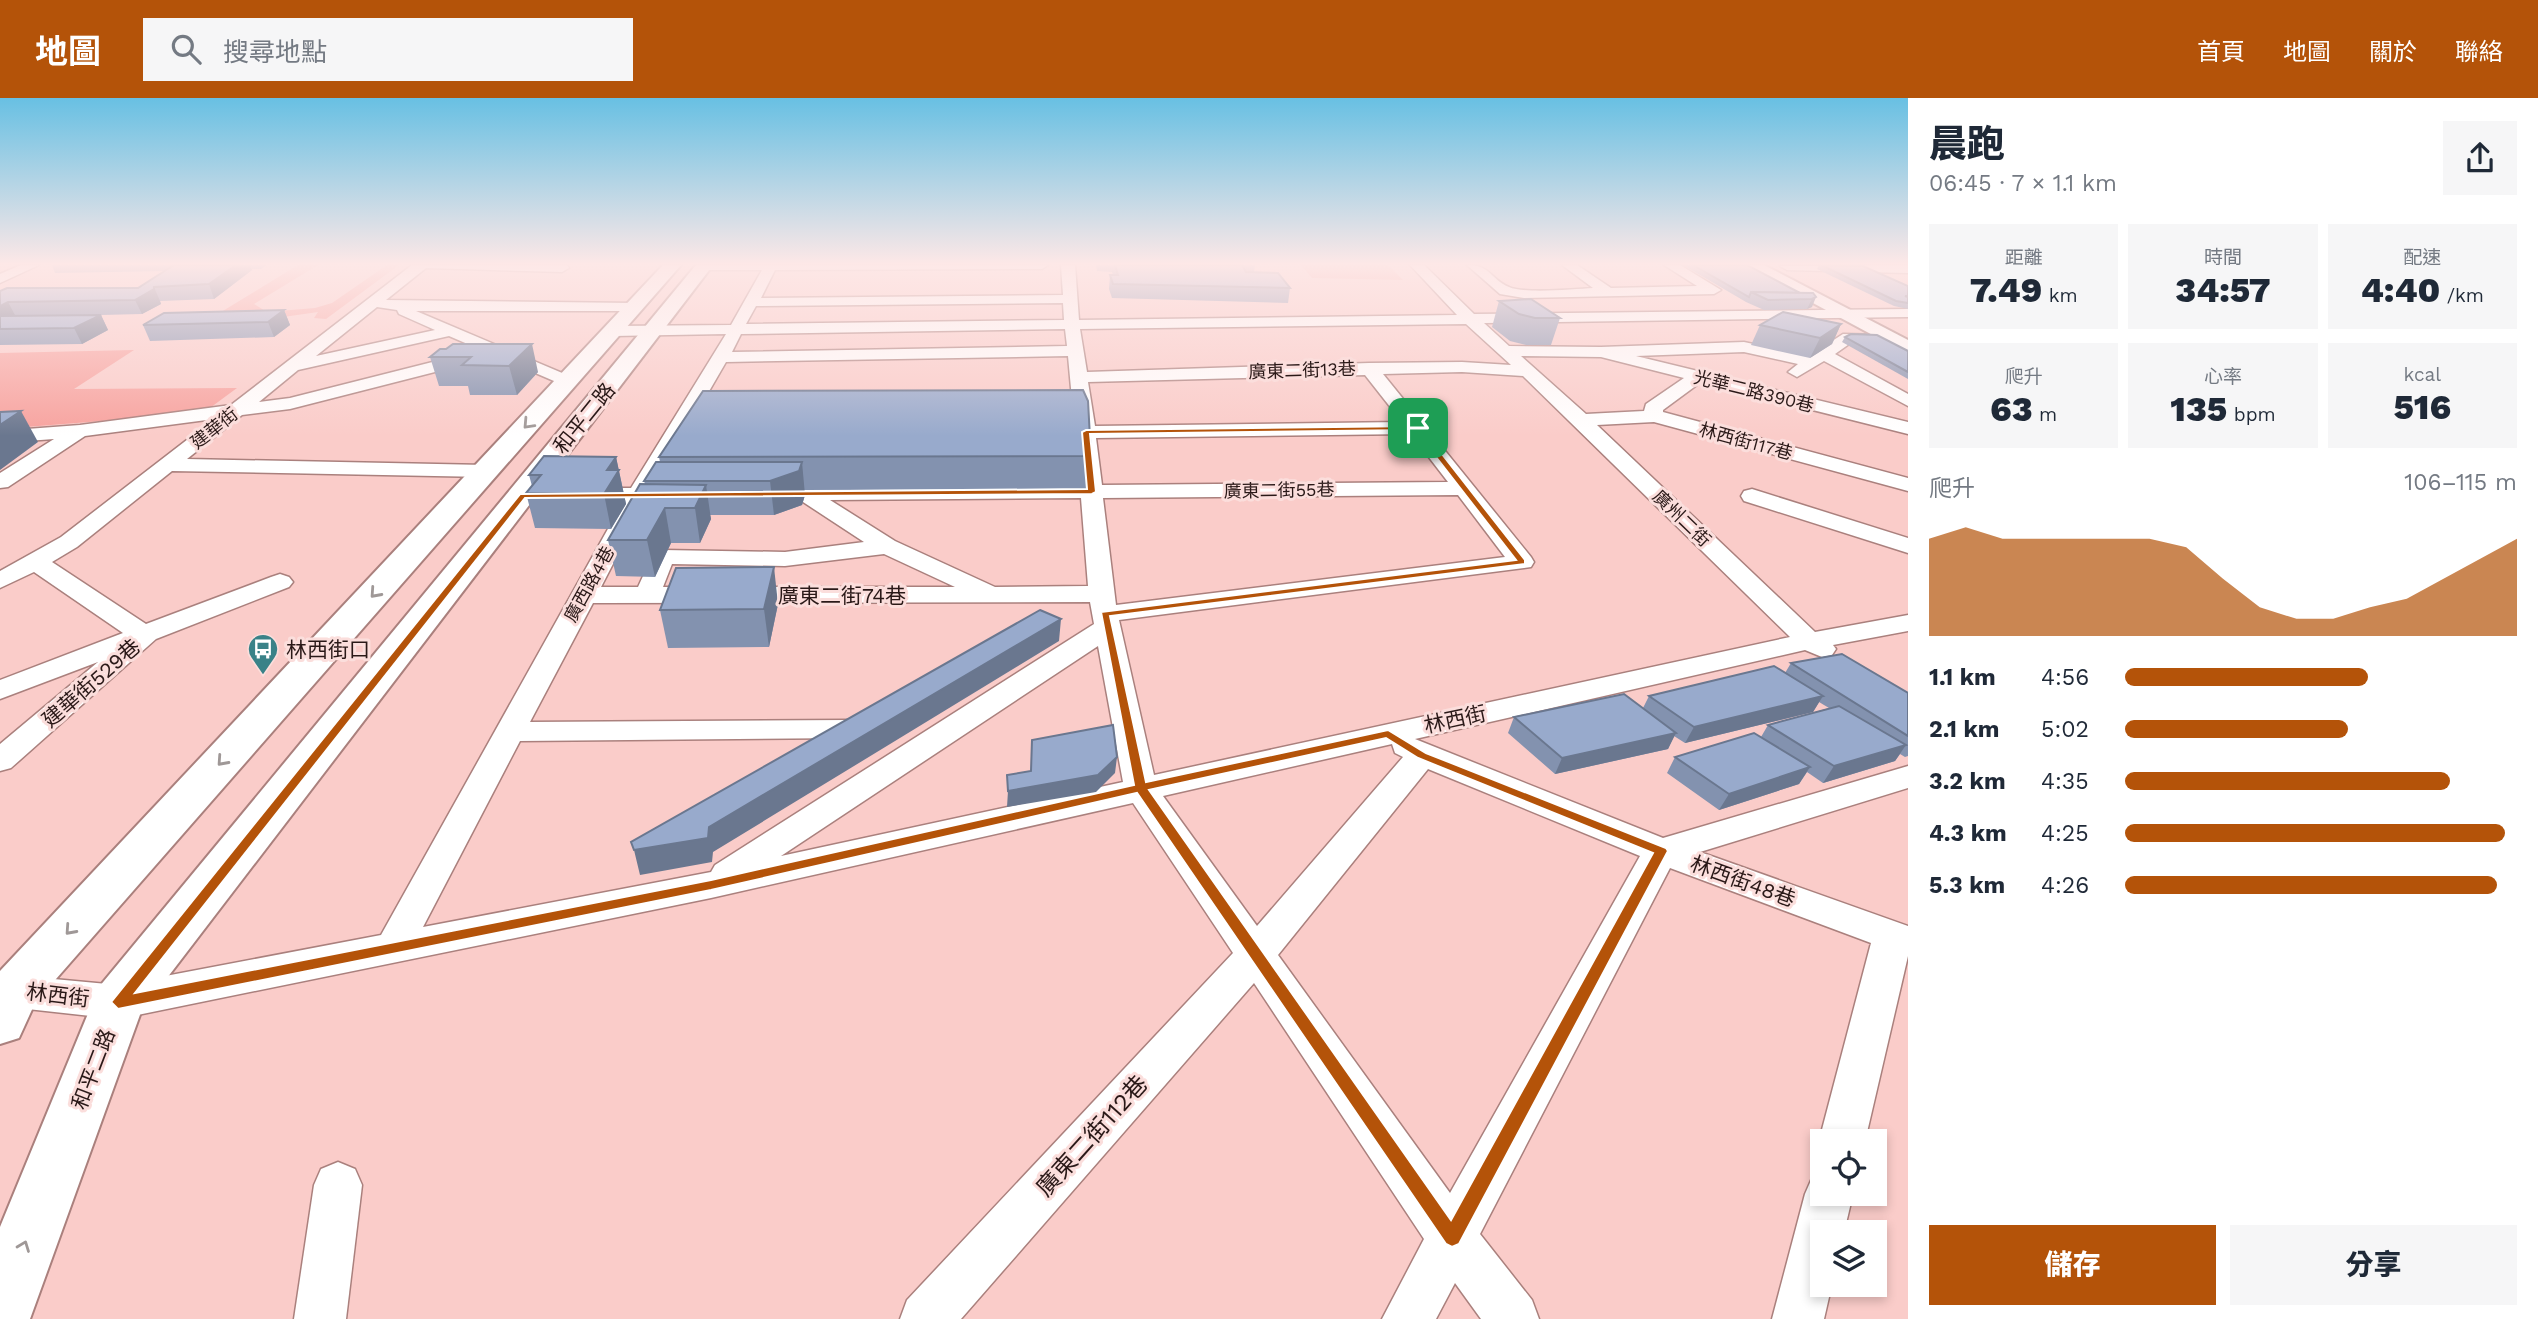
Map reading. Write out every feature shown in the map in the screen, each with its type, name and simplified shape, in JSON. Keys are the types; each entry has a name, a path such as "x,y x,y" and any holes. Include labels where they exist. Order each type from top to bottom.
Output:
{"street":[{"name":"建華街","path":"0,581 69,542 288,368 357,322"},
{"path":"429,322 568,382"},
{"path":"624,322 737,329 1074,338"},
{"name":"廣西路4巷","path":"393,948 638,495 741,322"},
{"path":"931,322 1074,338"},
{"path":"1073,322 1080,419 1092,492 1104,612 1140,788 1452,1237 1513,1319"},
{"path":"721,357 1408,322"},
{"name":"廣州二街","path":"1473,322 1581,420 1809,641 1842,659"},
{"path":"1856,322 1908,348"},
{"name":"和平二路","path":"5,1001 568,382 634,323"},
{"name":"和平二路","path":"0,1310 118,1002 544,496 634,323"},
{"path":"288,368 451,331"},
{"path":"1845,413 1791,376 1849,337 1887,338"},
{"name":"廣東二街13巷","path":"1074,338 1369,368 1462,367 1525,370"},
{"path":"1505,351 1601,352 1744,346 1818,358 1908,401"},
{"path":"0,437 80,431 290,403 496,351"},
{"name":"光華二路390巷","path":"1601,352 1908,428"},
{"path":"1369,368 1466,488"},
{"path":"1655,416 1653,408 1697,377"},
{"path":"685,416 712,416"},
{"name":"林西街117巷","path":"1581,420 1655,416 1908,485"},
{"path":"1080,419 1418,428"},
{"path":"0,482 80,431"},
{"path":"168,465 486,471"},
{"name":"廣東二街55巷","path":"748,494 1466,488"},
{"name":"廣東二街74巷","path":"583,595 995,595 1104,612 1522,562 1466,488"},
{"path":"803,493 887,546 995,595"},
{"path":"544,496 693,494"},
{"path":"1752,496 1908,546"},
{"path":"648,594 663,557 785,559 887,546"},
{"name":"建華街529巷","path":"0,761 145,636 36,562"},
{"path":"0,690 280,582"},
{"path":"711,885 1104,612"},
{"name":"林西街","path":"5,1001 118,1002 711,885 1809,641 1908,623"},
{"path":"509,732 848,729"},
{"name":"林西街48巷","path":"1388,734 1422,755 1661,851 1900,938"},
{"name":"廣東二街112巷","path":"926,1319 1257,953 1422,755"},
{"path":"1408,1319 1661,851 1908,777"},
{"path":"1845,1129 1900,938"},
{"path":"320,1319 338,1185"},
{"path":"1798,1319 1826,1206"}],"shaded area":[{"path":"134,350 74,389 237,388 203,413 0,429 0,353"}],"building":[{"path":"0,322 87,322 74,328 0,329"},
{"path":"148,322 268,322 268,322 143,325"},
{"path":"1765,322 1841,324 1820,338 1760,325"},
{"path":"1851,334 1877,335 1908,351 1908,372 1845,337"},
{"path":"453,344 532,344 509,366 462,365 471,357 430,357"},
{"path":"1083,390 1088,401 1091,456 659,457 703,391"},
{"path":"21,411 0,425 0,412"},
{"path":"544,456 616,457 607,470 619,470 604,494 526,493 541,475 529,475"},
{"path":"656,462 802,462 799,471 770,481 644,481"},
{"path":"640,484 706,485 695,508 665,508 647,540 608,540"},
{"path":"774,567 764,609 660,610 676,568"},
{"path":"1040,610 1061,619 709,827 708,838 634,850 631,842"},
{"path":"1842,654 1908,693 1908,736 1791,663"},
{"path":"1774,666 1823,696 1694,727 1649,696"},
{"path":"1624,694 1676,733 1562,758 1514,717"},
{"path":"1839,706 1906,745 1834,766 1768,725"},
{"path":"1113,725 1117,757 1098,775 1008,791 1007,775 1031,771 1032,740"},
{"path":"1754,733 1810,767 1729,794 1675,757"}],"place":[{"name":"林西街口","path":"263,676"}],"route":[{"path":"1418,428 1086,432 1092,492 523,496 118,1002 711,885 1140,788 1452,1237 1661,851 1422,755 1388,734 1140,788 1104,614 1522,562 1418,428"}]}
